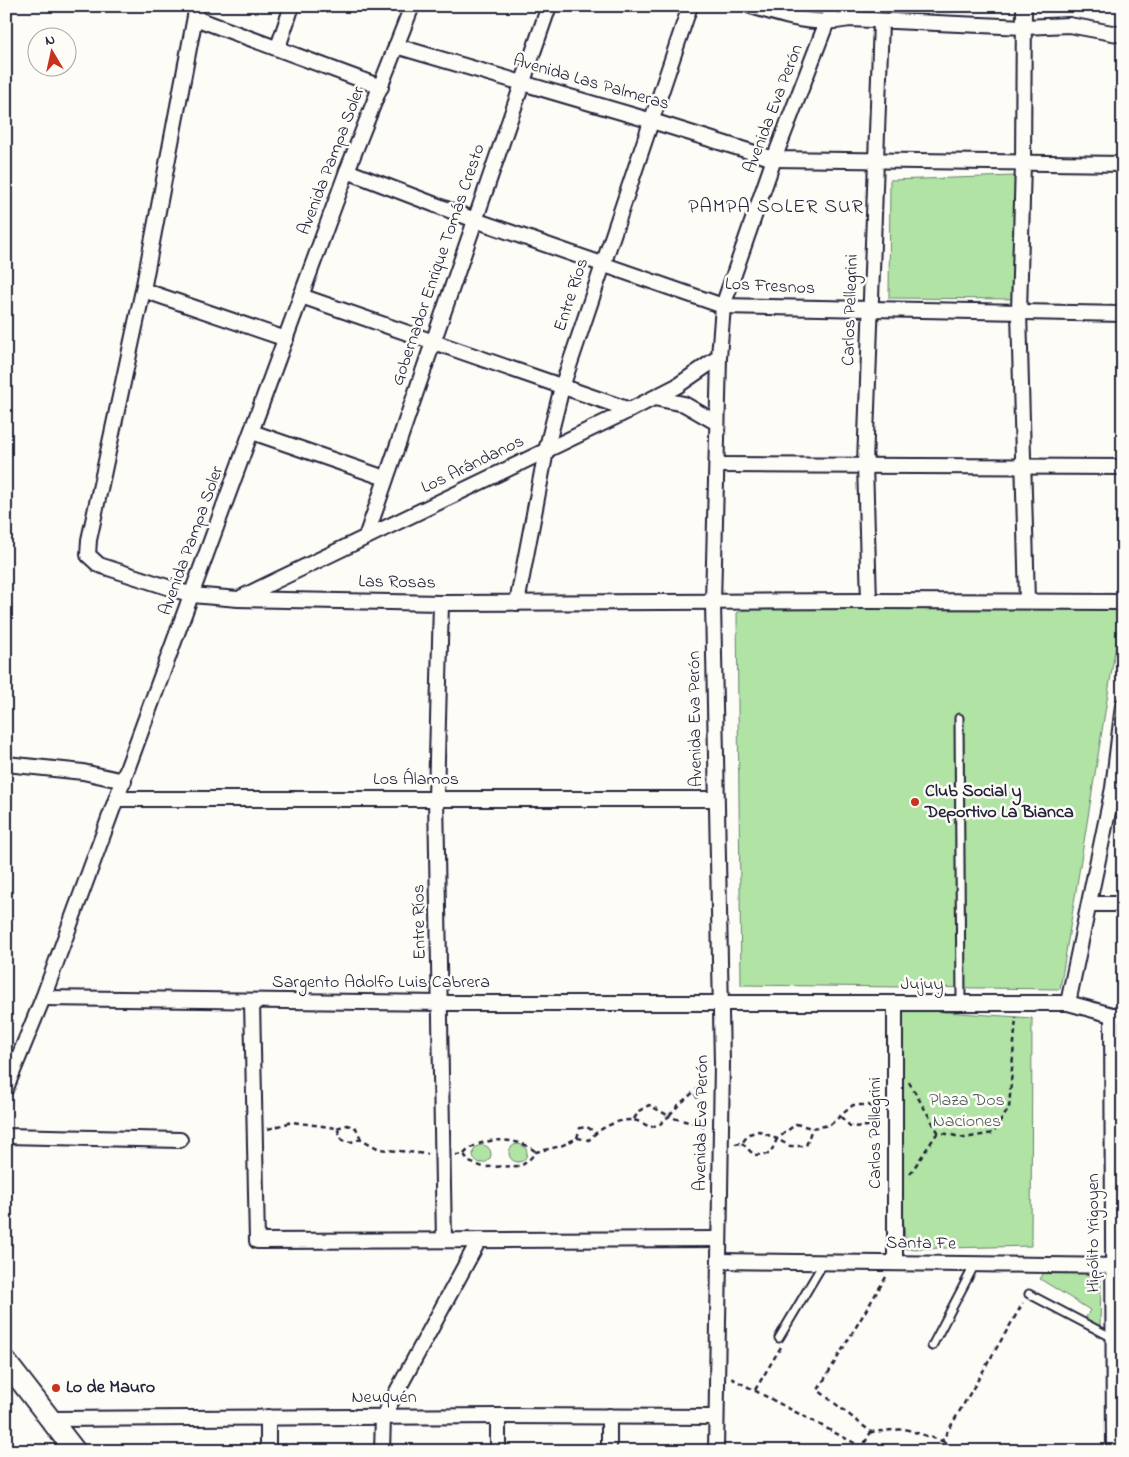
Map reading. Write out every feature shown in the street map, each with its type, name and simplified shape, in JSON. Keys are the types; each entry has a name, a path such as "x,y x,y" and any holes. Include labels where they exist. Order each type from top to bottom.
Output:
{"main road":[{"path":"6,1362 76,1451"}],"street":[{"path":"278,47 292,6"},
{"name":"Avenida Pampa Soler","path":"6,1088 43,998 347,172 412,6"},
{"name":"Gobernador Enrique Tomás Cresto","path":"366,537 550,6"},
{"name":"Entre Ríos","path":"518,603 546,451 562,387 690,6"},
{"path":"751,6 795,19 826,23 850,19 881,22 1024,27 1069,26 1123,36"},
{"name":"Avenida Eva Perón","path":"716,1451 722,1063 719,1002 713,603 719,357 723,306 774,159 832,6"},
{"path":"1024,6 1023,163 1019,312 1028,601"},
{"path":"286,339 143,290 196,12 278,47 381,87"},
{"name":"Carlos Pellegrini","path":"868,601 865,464 881,22"},
{"name":"Avenida Las Palmeras","path":"396,46 774,159 875,162 1123,164"},
{"name":"Los Fresnos","path":"347,172 475,220 723,306 1123,314"},
{"name":"Las Rosas","path":"143,290 89,540 88,555 99,565 192,595 238,599 441,603 1123,602"},
{"path":"301,296 630,410"},
{"name":"Los Arándanos","path":"238,599 654,398 677,386 719,357"},
{"path":"654,398 684,404 717,424"},
{"path":"252,432 385,478"},
{"path":"717,465 865,464 1123,467"},
{"name":"Entre Ríos","path":"441,603 436,798 444,1240"},
{"path":"1068,1003 1118,788 1123,705"},
{"path":"6,764 83,772 124,781"},
{"name":"Los Álamos","path":"117,799 716,799"},
{"path":"1090,904 1123,904"},
{"name":"Sargento Adolfo Luis Cabrera","path":"43,998 441,1003 719,1002"},
{"path":"252,1001 257,1241 719,1239"},
{"name":"Jujuy","path":"719,1002 1068,1003 1118,1015"},
{"name":"Carlos Pellegrini","path":"895,1004 895,1263"},
{"name":"Hipólito Yrigoyen","path":"1114,1451 1118,1341 1118,1015"},
{"path":"6,1136 180,1140"},
{"path":"382,1451 383,1417 479,1240"},
{"name":"Santa Fe","path":"719,1261 1118,1266"},
{"path":"498,1416 498,1451"},
{"name":"Neuquén","path":"52,1419 498,1416 716,1417"},
{"path":"608,1416 609,1451"},
{"path":"268,1417 268,1451"}],"lane":[{"path":"959,718 961,1003"},
{"path":"779,1338 824,1261"},
{"path":"932,1346 975,1264"},
{"path":"1029,1294 1118,1341"}],"path":[{"path":"895,1058 938,1132 965,1138 993,1133 1009,1108 1016,1003"},
{"path":"464,1154 469,1162 483,1167 521,1166 530,1160 536,1152 561,1146 577,1138 588,1140 595,1132 620,1121 634,1119 651,1127 660,1124 678,1104 694,1094 722,1063"},
{"path":"694,1094 702,1107 699,1124"},
{"path":"634,1119 639,1111 649,1105 679,1121 699,1124 730,1145 742,1144 754,1156 770,1154 777,1139 796,1124 812,1128 830,1125 852,1105 869,1105 876,1113 895,1116"},
{"path":"841,1117 851,1127 870,1126 876,1113"},
{"path":"255,1134 292,1122 337,1128 347,1125 356,1128 361,1139 379,1148 443,1156 464,1154 478,1142 520,1141 536,1152"},
{"path":"577,1138 580,1128 588,1126 595,1132"},
{"path":"337,1128 342,1140 351,1142 361,1139"},
{"path":"742,1144 748,1134 759,1131 790,1146 806,1146 812,1128"},
{"path":"895,1196 938,1132"},
{"path":"895,1263 818,1390 871,1432 906,1429 942,1440 961,1451"},
{"path":"942,1440 1029,1294"},
{"path":"755,1390 785,1341 779,1338"},
{"path":"717,1370 862,1447"},
{"path":"860,1451 871,1432"}],"green space":[{"path":"1015,176 1014,299 889,298 890,180"},
{"name":"Club Social y Deportivo La Bianca","path":"751,606 1115,607 1120,620 1060,989 741,985 737,613"},
{"name":"Plaza Dos Naciones","path":"902,1009 1032,1018 1031,1246 906,1249 902,1205"},
{"path":"518,1144 524,1147 527,1153 524,1159 518,1162 512,1159 509,1153 512,1147"},
{"path":"482,1145 488,1148 491,1154 488,1160 482,1163 476,1160 473,1154 476,1148"},
{"path":"1091,1270 1098,1274 1101,1283 1100,1326 1085,1319 1090,1310 1040,1279 1045,1271"}],"place":[{"name":"Club Social y Deportivo La Bianca","path":"915,802"},
{"name":"Lo de Mauro","path":"56,1388"}],"district":[{"name":"PAMPA SOLER SUR","path":"776,207"}]}
